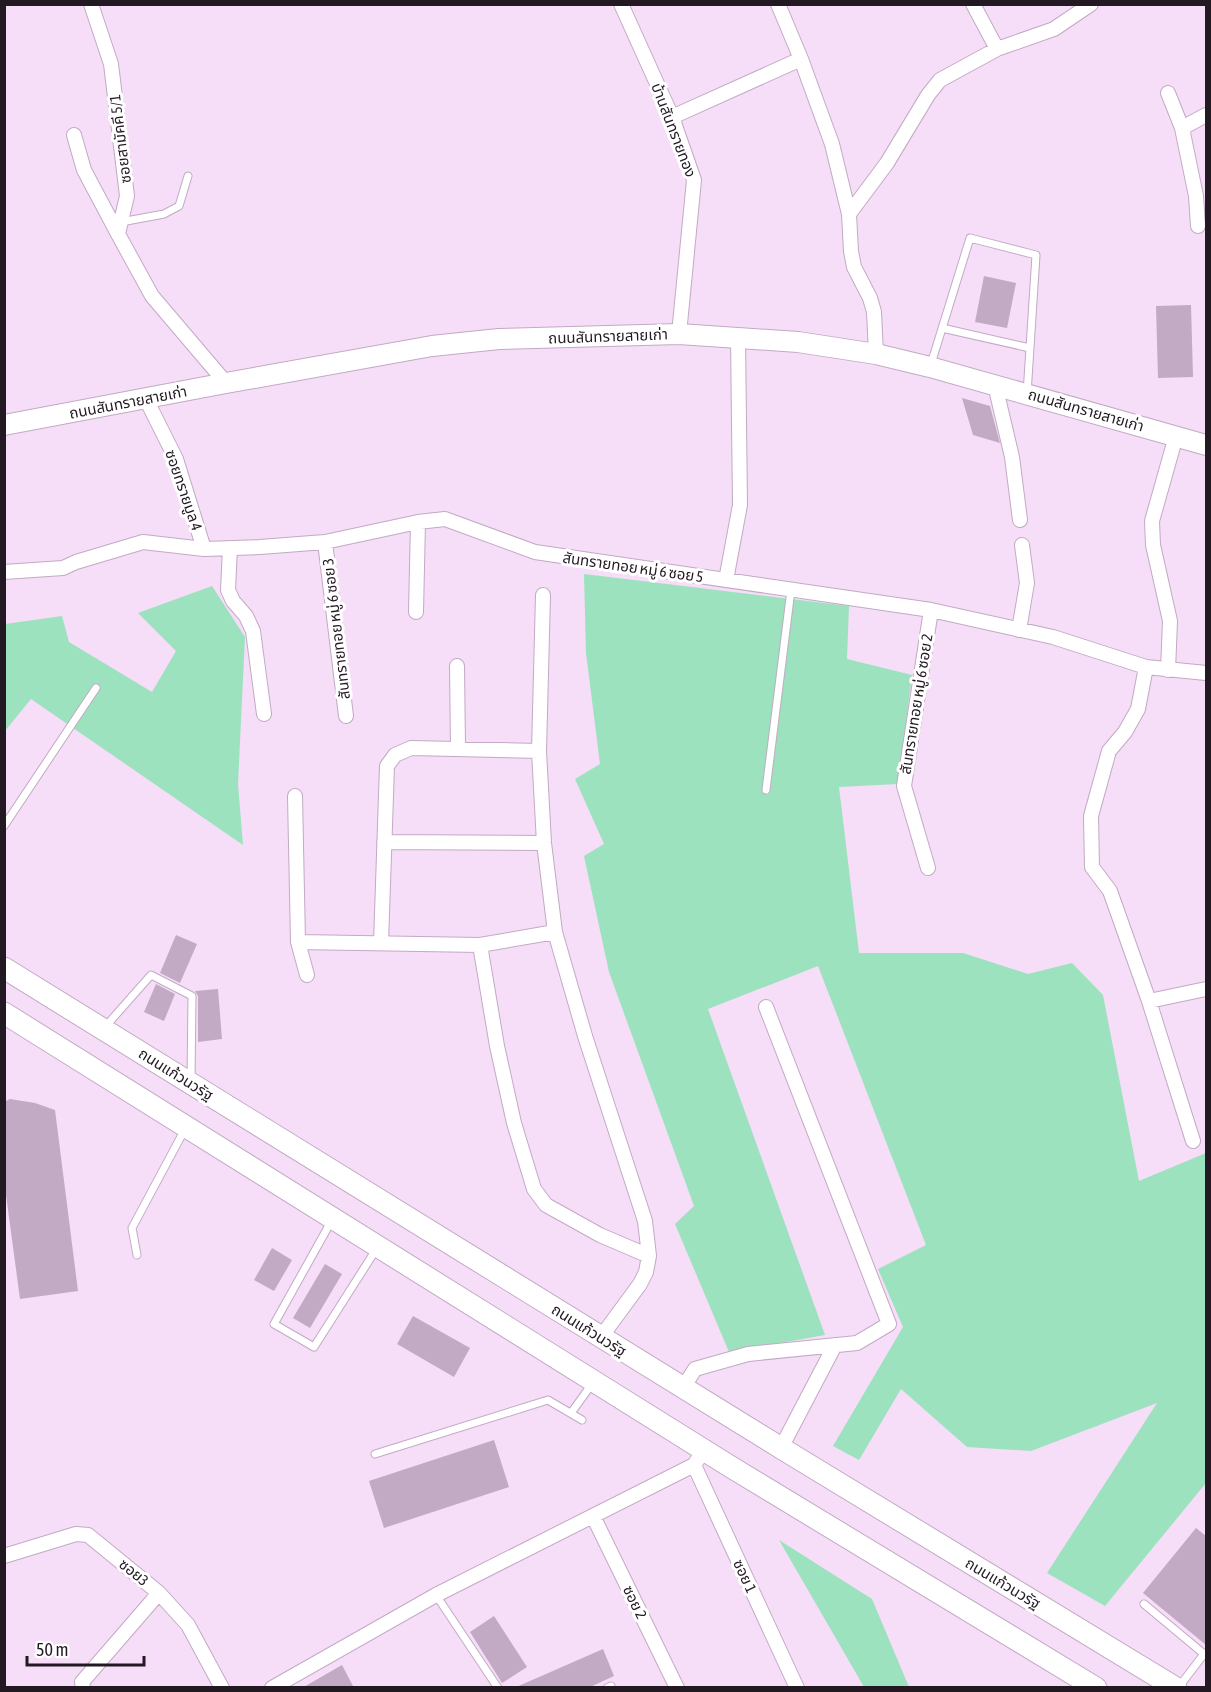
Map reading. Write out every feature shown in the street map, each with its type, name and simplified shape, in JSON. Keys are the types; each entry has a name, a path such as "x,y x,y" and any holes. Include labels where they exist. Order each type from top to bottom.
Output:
{"main road":[{"name":"ถนนสันทรายสายเก่า","path":"4,425 432,346 511,339 679,334 798,342 876,354 1027,393 1206,445"},
{"name":"ถนนแก้วนวรัฐ","path":"4,968 683,1388 1177,1688"},
{"path":"4,1013 594,1381 699,1458 1096,1688"}],"street":[{"name":"ซอยสามัคคี 5/1","path":"91,4 111,64 127,196 119,228"},
{"name":"บ้านสันทรายทอง","path":"621,4 672,117 694,180 679,334"},
{"path":"778,4 832,144 849,214 851,251 855,267 874,312 876,354"},
{"path":"849,214 888,163 928,95 940,80 997,49 1054,29 1091,4"},
{"path":"974,5 997,49"},
{"path":"672,117 801,59"},
{"path":"1168,93 1182,128 1201,196 1198,226"},
{"path":"1182,128 1206,115"},
{"path":"74,135 84,170 119,228 152,296 226,383"},
{"path":"726,580 740,505 738,338"},
{"path":"995,385 1012,457 1020,520"},
{"name":"ซอยทรายมูล 4","path":"146,399 176,459 204,549"},
{"path":"1168,670 1170,621 1153,545 1152,521 1176,436"},
{"name":"สันทรายทอย หมู่ 6 ซอย 5","path":"4,572 63,568 142,542 204,549 261,548 325,542 418,522 445,519 535,552 931,610 1053,637 1146,667 1206,673"},
{"path":"416,612 418,522"},
{"name":"สันทรายทอย หมู่ 6 ซอย 3","path":"325,542 346,716"},
{"path":"1019,630 1027,583 1022,545"},
{"path":"230,548 228,590 246,616 253,631 264,714"},
{"path":"543,595 539,751 544,843 555,932 585,1036 645,1221 649,1256 646,1272 640,1284 601,1337"},
{"name":"สันทรายทอย หมู่ 6 ซอย 2","path":"928,868 903,786 931,610"},
{"path":"457,666 458,748"},
{"path":"1146,667 1138,709 1125,732 1109,751 1091,816 1092,867 1110,891 1149,1001 1193,1141"},
{"path":"381,943 387,766 391,760 411,748 539,751"},
{"path":"296,796 298,942 307,975"},
{"path":"384,842 544,843"},
{"path":"298,942 480,945 555,932"},
{"path":"480,945 497,1046 514,1123 534,1189 546,1205 600,1235 649,1256"},
{"path":"1149,1001 1206,989"},
{"path":"683,1388 695,1369 748,1354 857,1343 889,1324 766,1007"},
{"path":"781,1448 835,1345"},
{"path":"272,1688 436,1596 593,1516 699,1458"},
{"name":"ซอย 1","path":"699,1458 797,1688"},
{"name":"ซอย 2","path":"593,1516 677,1688"},
{"name":"ซอย3","path":"4,1556 76,1534 88,1535 159,1593 188,1626 222,1688"},
{"path":"83,1688 82,1682 159,1593"}],"lane":[{"path":"119,228 164,214 179,206 188,176"},
{"path":"930,367 970,238 1036,255 1027,393"},
{"path":"942,327 1030,348"},
{"path":"766,790 791,590"},
{"path":"4,826 96,688"},
{"path":"103,1029 151,975 192,996 191,1083"},
{"path":"137,1255 132,1228 186,1127"},
{"path":"333,1218 274,1324 314,1347 378,1246"},
{"path":"571,1413 594,1381"},
{"path":"375,1454 549,1400 582,1420"},
{"path":"436,1596 498,1688"},
{"path":"1144,1604 1204,1654 1177,1688"}],"green space":[{"path":"584,574 849,606 847,659 912,675 898,784 839,787 859,953 963,953 1028,974 1072,963 1103,995 1139,1181 1206,1153 1206,1483 1105,1606 1047,1573 1157,1403 1031,1451 967,1447 901,1389 859,1460 833,1446 903,1327 878,1269 926,1245 818,966 708,1009 825,1335 729,1352 675,1224 694,1206 609,972 584,856 604,844 575,779 600,764 586,653"},
{"path":"212,586 245,637 238,784 243,845 31,699 5,731 5,624 62,616 69,642 152,692 176,651 138,613"},
{"path":"779,1540 872,1599 909,1687 864,1687"}],"building":[{"path":"984,276 1016,283 1007,328 975,322"},
{"path":"1191,305 1193,377 1158,378 1156,306"},
{"path":"962,398 990,406 1000,443 973,435"},
{"path":"176,935 197,944 180,983 160,973"},
{"path":"156,984 175,994 164,1021 144,1012"},
{"path":"218,989 222,1039 198,1042 198,996 195,991"},
{"path":"10,1099 35,1103 55,1110 78,1291 20,1299 4,1180 4,1102"},
{"path":"272,1248 292,1260 274,1291 254,1280"},
{"path":"325,1264 342,1274 310,1328 293,1318"},
{"path":"413,1316 470,1348 454,1377 397,1344"},
{"path":"494,1440 509,1487 384,1528 369,1481"},
{"path":"1196,1528 1206,1536 1206,1645 1143,1593"},
{"path":"494,1616 527,1667 502,1683 470,1632"},
{"path":"603,1649 614,1676 588,1688 514,1688"},
{"path":"342,1665 354,1688 302,1688"}]}
